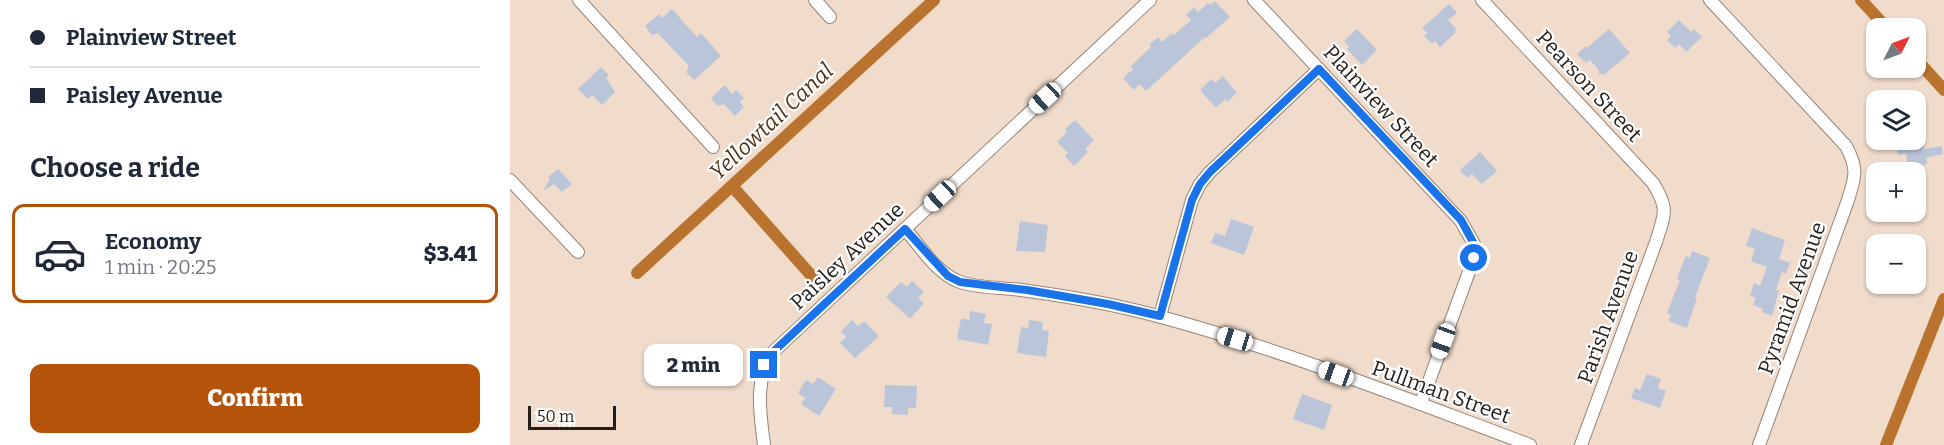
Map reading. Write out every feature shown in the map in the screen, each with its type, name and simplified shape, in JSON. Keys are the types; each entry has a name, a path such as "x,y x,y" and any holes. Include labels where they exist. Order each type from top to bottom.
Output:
{"street":[{"path":"579,0 713,147"},
{"path":"815,0 831,17"},
{"name":"Paisley Avenue","path":"764,445 760,383 764,365 773,352 1150,0"},
{"name":"Plainview Street","path":"1254,0 1461,220 1474,244 1474,258 1421,403"},
{"name":"Pearson Street","path":"1482,0 1653,183 1664,201"},
{"name":"Pyramid Avenue","path":"1710,0 1846,147 1855,163 1853,184 1847,203 1758,445"},
{"path":"1160,316 1192,200 1200,184 1319,69"},
{"path":"510,180 578,252"},
{"name":"Parish Avenue","path":"1581,445 1665,216 1664,201"},
{"name":"Pullman Street","path":"905,229 942,270 960,282 1027,290 1108,304 1160,316 1235,339 1421,403 1530,445"}],"building":[{"path":"1215,1 1230,17 1146,91 1139,84 1134,90 1123,78 1133,69 1131,66 1151,47 1149,45 1158,37 1162,42 1172,33 1174,35 1191,20 1186,15 1194,7 1198,12 1208,3 1210,5"},
{"path":"1449,4 1457,13 1448,20 1456,29 1455,33 1440,47 1435,41 1432,44 1424,36 1427,33 1422,28"},
{"path":"672,9 697,37 701,33 721,56 694,80 686,72 689,66 658,33 652,35 645,26 659,14 662,18"},
{"path":"1679,20 1691,32 1694,29 1702,37 1686,52 1679,44 1675,48 1667,40 1671,36 1667,32"},
{"path":"1357,29 1377,50 1362,65 1347,49 1349,47 1344,41"},
{"path":"1609,29 1630,53 1605,74 1599,74 1599,70 1590,60 1586,63 1577,54"},
{"path":"601,67 609,75 606,78 615,92 602,105 592,95 588,99 578,89"},
{"path":"1223,76 1237,93 1227,102 1225,99 1216,108 1200,90 1211,79 1215,83"},
{"path":"725,85 732,94 736,90 744,98 740,102 744,107 735,116 724,104 718,106 711,98"},
{"path":"1075,120 1094,140 1085,149 1088,152 1074,166 1065,156 1068,153 1057,142 1067,132 1065,129"},
{"path":"1942,146 1943,154 1926,158 1927,164 1926,164 1926,162 1907,162 1906,154 1898,155 1897,150 1926,150"},
{"path":"1480,152 1497,171 1482,184 1472,174 1467,178 1460,170"},
{"path":"558,169 572,184 562,192 554,184 543,191 550,179 548,177"},
{"path":"1231,219 1254,227 1244,255 1211,243 1215,233 1225,236"},
{"path":"1020,221 1048,225 1045,252 1016,251"},
{"path":"1752,228 1785,240 1779,259 1790,263 1786,274 1782,272 1776,290 1779,291 1772,316 1753,305 1756,298 1750,296 1754,283 1760,286 1767,267 1751,261 1755,249 1746,246"},
{"path":"1692,251 1710,258 1695,297 1697,298 1687,328 1669,321 1671,315 1667,313 1680,280 1677,279 1683,263 1686,256 1690,258"},
{"path":"912,281 924,292 918,298 924,303 910,319 886,297 901,282 907,287"},
{"path":"970,311 986,314 984,323 992,324 988,345 957,339 961,318 969,320"},
{"path":"852,320 858,326 864,321 879,336 855,358 840,343 846,337 841,331"},
{"path":"1029,320 1043,322 1042,330 1049,331 1046,357 1017,353 1021,327 1028,328"},
{"path":"1647,374 1661,379 1658,388 1666,391 1660,408 1631,398 1635,388 1640,390"},
{"path":"818,377 836,389 819,416 801,404 805,398 798,393 806,380 813,384"},
{"path":"885,385 917,386 916,408 908,408 908,415 892,414 892,407 884,407"},
{"path":"1302,394 1332,405 1324,430 1293,419"}],"waterway":[{"name":"Yellowtail Canal","path":"637,273 934,0"},
{"path":"1861,0 1878,18"},
{"path":"1926,70 1944,90"},
{"path":"732,186 817,282"},
{"path":"1886,445 1944,299"}],"route":[{"path":"764,365 773,352 905,229 948,276 960,282 1027,290 1108,304 1160,316 1192,200 1200,184 1319,69 1461,220 1474,244 1474,258"}]}
